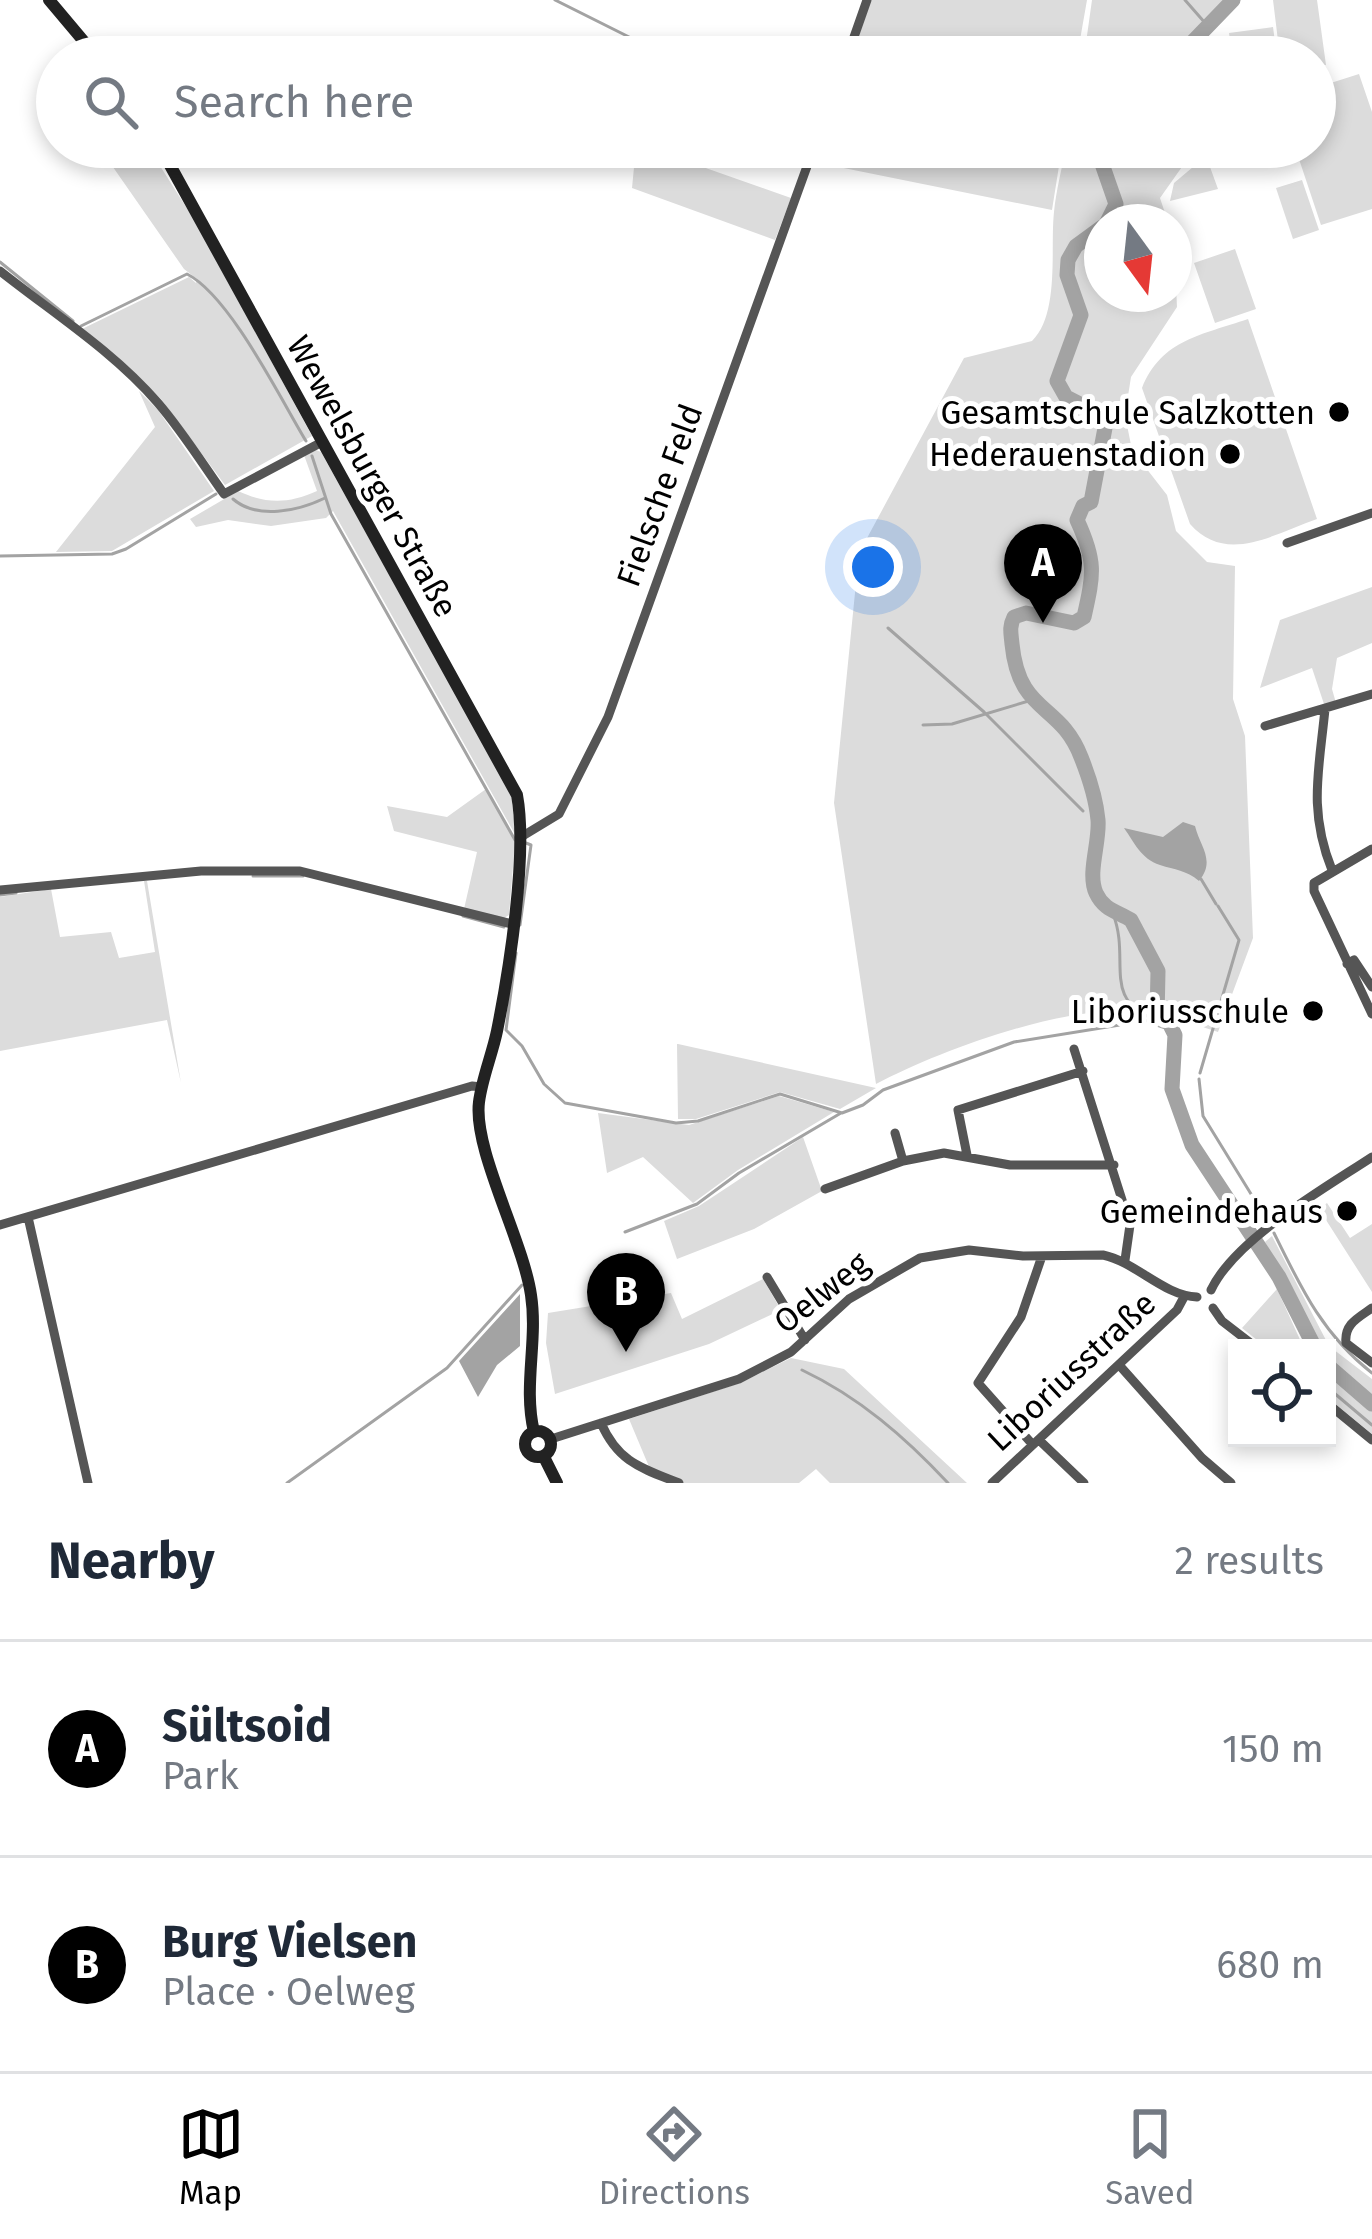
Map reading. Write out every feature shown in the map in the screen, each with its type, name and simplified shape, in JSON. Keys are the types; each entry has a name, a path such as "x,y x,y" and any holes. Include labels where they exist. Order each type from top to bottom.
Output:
{"main road":[{"path":"49,0 79,36"},
{"name":"Wewelsburger Straße","path":"172,168 517,795 520,837 512,924"},
{"path":"512,924 500,1011 478,1106 481,1133 520,1246 532,1298 527,1404 533,1432 525,1448 532,1456 544,1456 552,1448 551,1439 541,1431 533,1432"},
{"path":"544,1456 557,1483"}],"street":[{"path":"854,36 867,0"},
{"name":"Fielsche Feld","path":"520,837 559,814 608,717 806,168"},
{"path":"0,272 138,382 175,424 224,494 322,442"},
{"path":"1287,543 1372,513"},
{"path":"1265,727 1372,694"},
{"path":"1325,709 1315,811 1332,870"},
{"path":"1371,1011 1314,883 1372,849"},
{"path":"0,890 201,871 300,871 512,924"},
{"path":"1347,964 1354,960 1372,987"},
{"path":"1074,1049 1130,1225 1125,1260"},
{"path":"967,1155 958,1110 1083,1071"},
{"path":"0,1225 482,1087"},
{"path":"895,1133 902,1161"},
{"path":"825,1190 902,1161 944,1153 1010,1165 1114,1166"},
{"path":"1211,1290 1221,1271 1291,1210 1372,1157"},
{"path":"28,1217 88,1483"},
{"name":"Oelweg","path":"551,1439 739,1379 805,1340 850,1299 920,1258 969,1250 1102,1255 1125,1260 1184,1297"},
{"path":"1042,1256 1021,1316 978,1383 1084,1483"},
{"path":"767,1277 805,1340"},
{"path":"1197,1297 1202,1290 1211,1290"},
{"path":"1211,1290 1217,1299 1213,1308"},
{"path":"1184,1297 1197,1297"},
{"name":"Liboriusstraße","path":"992,1483 1120,1366 1177,1310 1184,1297"},
{"path":"1197,1297 1201,1308 1213,1308"},
{"path":"1213,1308 1245,1339"},
{"path":"1372,1308 1351,1322 1345,1334 1346,1342 1372,1363"},
{"path":"1120,1366 1202,1458 1231,1483"},
{"path":"1336,1410 1372,1440"},
{"path":"601,1423 623,1457 679,1483"}],"shaded area":[{"path":"871,0 1087,0 1081,36 859,36"},
{"path":"1092,0 1241,0 1207,36 1087,36"},
{"path":"1273,0 1317,0 1322,36 1277,36"},
{"path":"1273,27 1274,36 1229,36"},
{"path":"1359,74 1372,112 1372,209 1321,225 1302,168 1336,168 1336,81"},
{"path":"114,168 161,168 312,436 225,485 161,399 82,329 189,277 196,283"},
{"path":"634,168 706,168 791,198 775,240 632,188"},
{"path":"844,168 1059,168 1052,210"},
{"path":"1062,168 1181,168 1160,198 1162,204 1084,204 1084,312 1174,312 1131,377 1125,415 1132,450 1167,495 1176,531 1207,562 1235,566 1233,699 1245,736 1253,938 1218,1032 1164,1014 1096,1012 977,1041 876,1084 834,803 859,553 964,358 1032,341 1047,315 1054,212"},
{"path":"1192,168 1210,168 1218,189 1170,201 1174,183"},
{"path":"1302,180 1319,230 1293,239 1276,188"},
{"path":"1235,249 1256,309 1215,323 1194,263"},
{"name":"Hederauenstadion","path":"1248,319 1317,519 1251,542 1219,543 1190,524 1142,388 1172,349"},
{"path":"139,391 158,410 214,491 112,551 56,552 155,427"},
{"path":"316,450 511,794 516,836 333,511 326,518 271,526 228,520 196,527 190,519 238,491 277,501 317,491 304,455"},
{"path":"1372,587 1372,643 1337,658 1332,689 1336,703 1325,707 1312,668 1260,688 1280,620"},
{"path":"486,789 515,842 509,915 504,918 464,909 477,852 394,831 387,806 447,817"},
{"path":"1183,822 1195,826 1205,854 1206,867 1199,881 1148,859 1124,828 1163,837"},
{"path":"144,881 181,1083 167,1020 0,1051 0,897 51,889 60,937 111,932 119,958 155,952"},
{"path":"677,1044 876,1088 840,1109 780,1092 696,1119 678,1119"},
{"path":"779,1096 834,1112 693,1203 643,1157 607,1173 598,1113 689,1125"},
{"path":"803,1137 822,1191 754,1229 677,1259 664,1221 699,1206"},
{"path":"1327,1203 1350,1238 1372,1224 1372,1292 1319,1209"},
{"path":"1272,1236 1325,1339 1315,1339 1265,1242"},
{"path":"763,1279 781,1310 709,1344 555,1394 546,1343 548,1313 671,1293 682,1319"},
{"path":"1277,1289 1300,1339 1256,1339 1242,1328"},
{"path":"520,1294 520,1346 497,1365 478,1397 459,1361"},
{"path":"1336,1351 1372,1379 1372,1396 1336,1366"},
{"path":"791,1358 844,1369 967,1483 830,1483 816,1469 799,1483 684,1483 650,1469 629,1419 740,1383"},
{"path":"1336,1381 1372,1410 1372,1434 1336,1404"}],"waterway":[{"path":"555,0 627,36"},
{"path":"1185,0 1206,24"},
{"path":"1198,36 1233,0"},
{"path":"1103,168 1116,204"},
{"path":"1084,240 1068,260 1067,275 1081,315 1057,381 1066,397 1101,415 1105,428 1091,502 1083,506 1077,520 1088,546 1091,578 1084,617 1074,623 1026,613 1014,617 1011,633 1016,667 1031,696 1072,739 1084,765 1098,820 1093,867 1096,893 1111,910 1131,920 1158,971 1157,1019 1169,1023 1175,1035 1172,1089 1192,1145 1279,1277 1310,1339"},
{"path":"0,262 73,321"},
{"path":"81,326 187,274 237,325 306,441"},
{"path":"312,456 331,514 515,840"},
{"path":"0,556 112,554 216,494"},
{"path":"233,499 254,510 278,511 325,498"},
{"path":"888,628 984,712 1083,811"},
{"path":"923,725 952,724 1032,700"},
{"path":"520,925 531,845 526,843"},
{"path":"253,876 303,876"},
{"path":"1201,879 1216,904"},
{"path":"0,895 16,893"},
{"path":"1200,1073 1239,940 1218,906"},
{"path":"1113,914 1122,989 1138,1011 1154,1019"},
{"path":"463,916 504,927"},
{"path":"516,953 506,1030 522,1046 544,1084 565,1103 676,1123 698,1121 780,1094 842,1113 883,1090 1014,1042 1157,1019"},
{"path":"1199,1079 1203,1116 1267,1220"},
{"path":"625,1232 697,1204 739,1173 841,1113"},
{"path":"1274,1233 1327,1327 1372,1373"},
{"path":"287,1483 447,1368 522,1285"},
{"path":"802,1370 880,1419 948,1483"},
{"path":"1336,1373 1372,1404"},
{"path":"1336,1395 1372,1425"}],"place":[{"name":"Gesamtschule Salzkotten","path":"1339,412"},
{"name":"Hederauenstadion","path":"1230,454"},
{"name":"Sültsoid","path":"1043,623"},
{"name":"Liboriusschule","path":"1313,1011"},
{"name":"Gemeindehaus","path":"1347,1211"},
{"name":"Burg Vielsen","path":"626,1352"}]}
